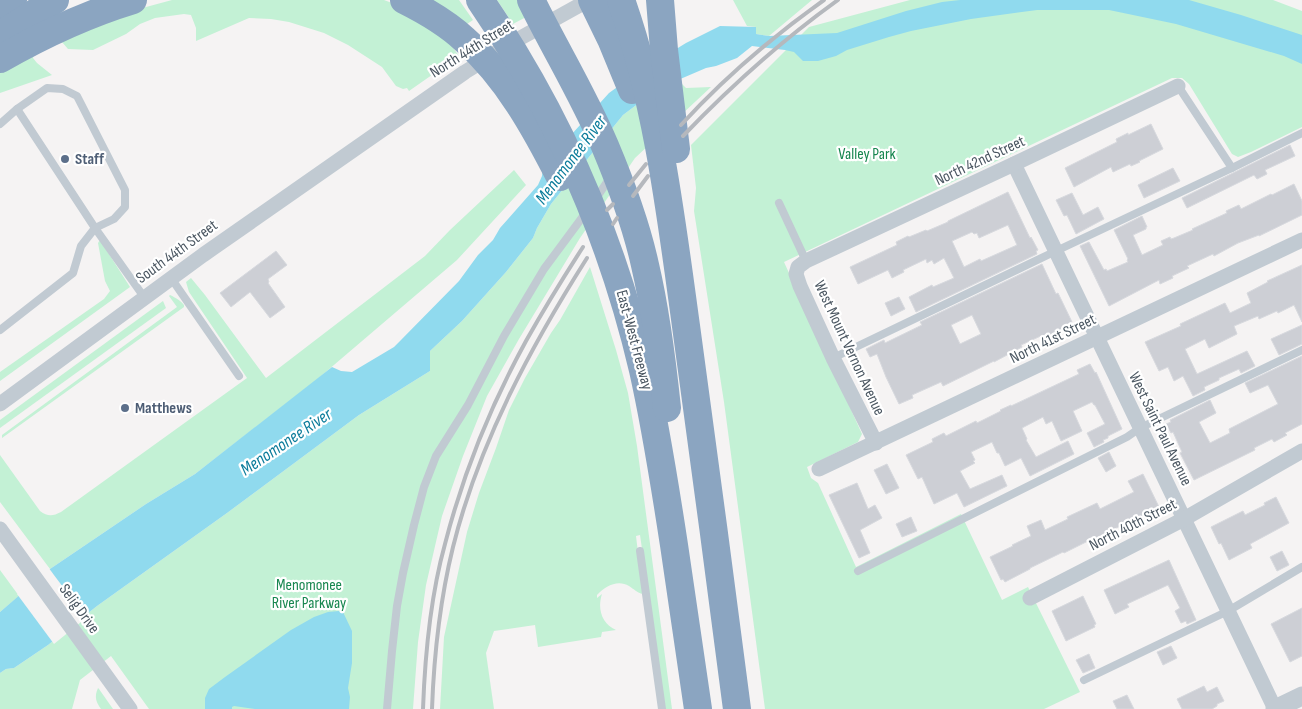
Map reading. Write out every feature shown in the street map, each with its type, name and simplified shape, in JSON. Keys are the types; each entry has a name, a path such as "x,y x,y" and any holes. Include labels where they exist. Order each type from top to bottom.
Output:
{"highway":[{"path":"0,12 13,0"},
{"path":"0,35 55,0"},
{"path":"0,59 80,20 133,0"},
{"path":"404,0 435,17 465,40 494,71 522,110 550,157 585,229 623,296"},
{"path":"532,0 605,145 637,233 645,265 661,354 671,444 667,496"},
{"path":"591,0 622,64 640,112 646,138 678,219"},
{"path":"621,0 630,25 653,117 666,188"},
{"path":"660,0 678,219 711,399 716,555 737,709"},
{"name":"East-West Freeway","path":"481,2 524,70 559,134 600,227 623,296 643,370 661,456 698,709"}],"street":[{"name":"North 44th Street","path":"377,133 481,61 591,0"},
{"name":"North 42nd Street","path":"802,264 1178,86"},
{"name":"South 44th Street","path":"0,404 144,297 377,133"},
{"name":"West Saint Paul Avenue","path":"1014,164 1275,709"},
{"name":"North 41st Street","path":"819,469 1302,240"},
{"name":"West Mount Vernon Avenue","path":"802,264 796,274 800,286 833,358 876,443"},
{"name":"North 40th Street","path":"1030,598 1184,519 1302,451"},
{"name":"Selig Drive","path":"0,529 130,709"},
{"path":"1275,709 1302,696"}],"lane":[{"path":"1178,86 1232,168"},
{"path":"0,124 17,109 47,88 63,89 77,96 125,190 125,207 114,219 95,228 81,246 73,273 0,330"},
{"path":"17,109 95,228 144,297"},
{"path":"833,358 1302,133"},
{"path":"387,709 397,606 403,573 422,496 436,456 468,405 504,336 544,269 619,164"},
{"path":"779,203 802,264"},
{"path":"171,278 239,376"},
{"path":"858,571 1127,437 1140,428 1302,350"},
{"path":"640,550 662,709"},
{"path":"1084,680 1228,611 1302,567"}],"green space":[{"path":"172,0 384,0 441,31 459,56 409,91 407,88 403,89 396,86 382,67 348,45 324,33 289,22 249,18 196,41 196,28 191,15 184,14 155,18 140,24 126,34 93,50 68,49 62,42 34,54 33,58 37,63 52,75 0,93 0,68 135,10"},
{"path":"427,0 459,0 473,20 464,26"},
{"path":"497,0 519,0 526,17 513,24"},
{"path":"733,0 812,0 769,36 756,34 756,27 747,26"},
{"name":"Valley Park","path":"910,0 1273,0 1302,11 1302,127 1238,157 1232,154 1189,84 1182,78 1172,78 784,262 862,434 858,442 807,467 811,478 818,483 856,567 961,514 1002,600 1028,587 1080,692 1044,709 765,709 724,402 694,211 696,188 691,145 809,27"},
{"name":"Menomonee River Parkway","path":"678,80 686,88 711,87 635,158 580,238 487,396 442,516 426,585 418,642 413,709 149,709 111,656 80,680 72,709 0,709 0,673 6,669 14,668 48,645 97,606 359,415 430,371 430,351 462,321 506,272 533,238 551,204 623,115 651,94"},
{"path":"514,170 526,185 457,260 314,382 195,474 146,504 50,569 0,502 0,455 40,511 48,515 55,514 61,512 247,378 189,292 186,282 191,278 266,378 425,256"},
{"path":"100,240 130,287 0,381 0,372 104,299 110,291 105,281 98,243"},
{"path":"590,267 628,393 637,446 672,709 665,709 640,535 636,536 643,594 625,584 616,583 608,586 597,595 597,598 602,594 600,605 604,620 616,630 602,632 601,637 538,647 535,625 494,631 486,653 494,709 440,709 444,637 467,532 479,493 509,410 525,378"},
{"path":"170,295 181,302 184,307 2,438 2,435 177,307"},
{"path":"163,301 166,308 0,428 0,420"},
{"path":"0,570 19,596 0,612"},
{"path":"98,688 113,709 101,709 96,699"}],"water":[{"name":"Menomonee River","path":"960,0 1189,0 1302,35 1302,64 1284,56 1176,24 1109,10 1037,10 971,19 911,31 847,50 836,56 818,61 803,61 794,52 752,46 737,58 678,80 651,94 623,115 551,204 533,238 506,272 462,321 430,351 430,371 359,415 97,606 48,645 14,668 6,669 0,673 0,612 50,569 146,504 195,474 332,367 341,371 352,372 394,347 459,281 478,255 493,240 500,228 538,185 542,176 543,166 609,93 634,75 686,43 720,26 756,27 756,34 769,36 837,33 906,11 942,2"},
{"path":"328,612 343,612 352,631 352,663 348,688 350,697 349,709 255,709 234,706 232,709 205,709 205,698 209,689 225,677 291,630 314,617"}],"pier":[{"path":"48,567 86,618 54,644 17,594"}],"building":[{"path":"1151,124 1163,149 1131,166 1130,164 1113,172 1111,167 1074,187 1065,168 1117,142 1116,139"},
{"path":"1290,145 1295,156 1265,170 1267,174 1257,179 1254,175 1187,208 1182,198"},
{"path":"1173,168 1180,181 1144,198 1138,185"},
{"path":"1294,184 1302,201 1302,215 1259,236 1238,243 1214,256 1213,254 1187,266 1189,268 1172,276 1173,278 1160,284 1159,280 1109,306 1080,246 1089,242 1104,270 1106,269 1107,271 1128,262 1114,230 1142,216 1147,227 1133,235 1142,255 1163,245 1161,241 1193,230 1239,205 1241,209"},
{"path":"1008,192 1030,238 1038,250 1036,251 1037,254 916,312 909,297 932,285 933,287 954,278 944,258 934,264 932,260 927,263 926,259 903,270 904,272 892,278 888,270 858,284 850,267 897,245 896,242 908,236 927,231","holes":["1008,225 1017,245 964,267 952,241 972,232 974,234 977,233 979,238"]},
{"path":"1072,193 1083,215 1098,207 1104,219 1076,234 1067,215 1064,216 1056,200"},
{"path":"276,251 287,265 268,279 268,283 285,307 270,318 250,292 231,307 220,293"},
{"path":"1042,264 1072,322 1044,338 1043,335 1021,345 1022,347 994,362 943,386 941,382 912,395 913,398 899,404 877,354 870,357 866,349 884,340 885,343 922,325 920,322","holes":["972,315 981,334 960,344 951,325"]},
{"path":"1302,265 1302,322 1294,305 1278,313 1277,311 1259,319 1258,316 1234,326 1237,334 1209,348 1205,339 1185,349 1197,374 1247,351 1255,366 1241,373 1239,369 1219,378 1219,380 1204,387 1205,390 1193,396 1183,376 1174,381 1168,367 1159,371 1145,342 1225,303 1230,313 1251,303 1247,293 1267,281"},
{"path":"899,297 905,309 891,316 885,303"},
{"path":"1302,325 1302,344 1279,355 1271,339"},
{"path":"1302,356 1302,424 1285,433 1287,435 1274,442 1272,439 1254,448 1255,450 1194,480 1180,453 1182,452 1173,432 1171,433 1166,424 1171,422 1170,420 1210,400 1216,413 1199,422 1210,443 1230,433 1229,429 1278,404 1268,385 1250,393 1245,383"},
{"path":"1090,364 1096,372 1122,429 1108,436 1108,438 1103,440 1104,442 1094,447 1087,433 1105,424 1092,402 1073,411 1082,431 1061,441 1052,421 1046,424 1043,417 1022,428 1026,440 1036,457 1068,441 1074,454 1030,476 1021,458 1005,466 992,442 971,452 975,463 960,471 970,489 1002,475 1007,486 964,507 957,493 934,504 922,477 918,479 906,455 933,442 932,439 944,433 946,436 976,421 977,423 1000,410 1079,374 1077,370"},
{"path":"1109,452 1116,466 1106,472 1098,458"},
{"path":"887,464 899,488 886,494 874,470"},
{"path":"1143,474 1160,509 1146,516 1145,514 1063,552 1005,582 1003,579 1001,580 990,557 1031,536 1027,526 1041,520 1045,530 1097,503 1100,509 1134,492 1128,481"},
{"path":"857,483 868,509 875,505 882,518 860,530 870,553 859,558 829,495"},
{"path":"1276,497 1289,523 1250,544 1252,548 1229,560 1211,527 1243,511 1245,515"},
{"path":"911,517 917,531 902,537 896,524"},
{"path":"1282,551 1289,565 1277,571 1270,557"},
{"path":"1169,560 1196,620 1187,624 1186,621 1181,623 1175,611 1180,608 1168,585 1127,604 1129,607 1115,614 1104,590"},
{"path":"1083,596 1096,624 1094,625 1095,627 1066,641 1052,611"},
{"path":"1302,608 1302,656 1290,662 1271,624"},
{"path":"1171,646 1177,658 1163,665 1157,652"},
{"path":"1089,654 1095,668 1083,673 1076,660"},
{"path":"1204,686 1207,692 1217,687 1224,701 1212,709 1182,709 1177,699"},
{"path":"1127,695 1134,709 1117,709 1113,701"}],"railway":[{"path":"681,125 749,59 824,0"},
{"path":"683,136 719,99 757,65 838,0"},
{"path":"629,185 646,164"},
{"path":"633,196 648,176"},
{"path":"607,210 613,204"},
{"path":"613,224 617,218"},
{"path":"423,709 425,668 432,605 452,518 469,466 513,365 583,247"},
{"path":"432,709 434,668 441,607 448,567 464,508 477,471 508,397 546,326 587,258"}],"place":[{"name":"Staff","path":"65,159"},
{"name":"Matthews","path":"125,408"}]}
